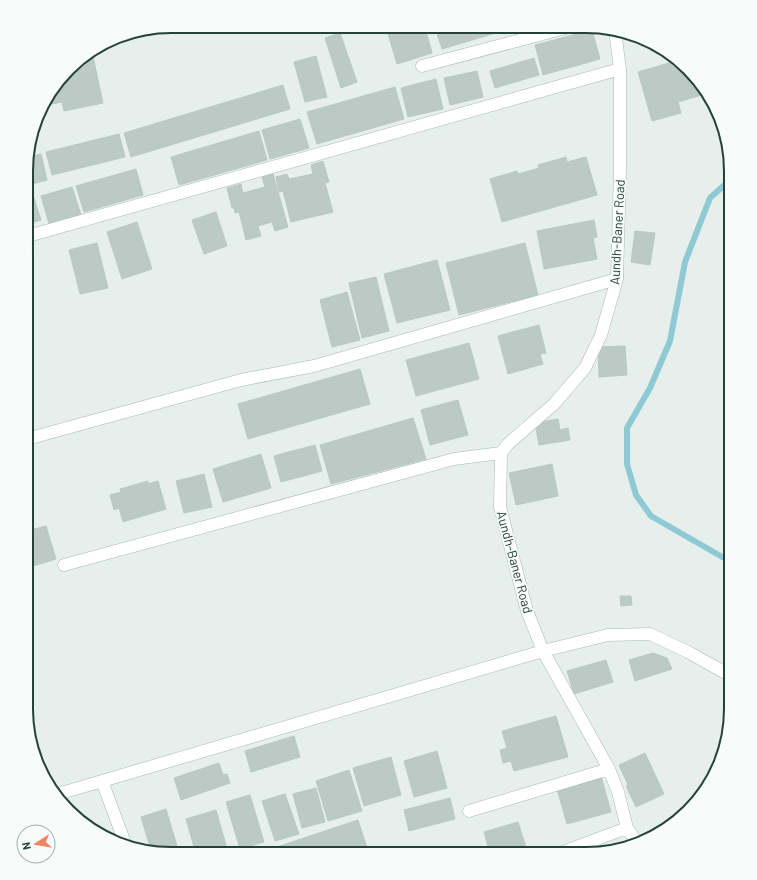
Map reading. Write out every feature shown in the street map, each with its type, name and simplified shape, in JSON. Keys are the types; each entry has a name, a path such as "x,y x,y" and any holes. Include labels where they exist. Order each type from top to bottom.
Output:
{"street":[{"path":"422,66 546,33"},
{"name":"Aundh-Baner Road","path":"616,37 620,69 620,170 617,279 601,335 586,368 554,404 508,444 501,453 500,507 527,611 543,651 609,769 618,792 627,828"},
{"path":"33,235 620,69"},
{"path":"33,437 241,380 314,366 617,279"},
{"path":"64,565 454,458 501,453"},
{"path":"62,793 543,651 608,635 650,634 688,652 724,672"},
{"path":"469,811 609,769"},
{"path":"102,782 123,838"},
{"path":"576,847 627,828 634,838"}],"building":[{"path":"340,33 357,82 341,88 325,38"},
{"path":"427,33 432,53 397,64 388,34"},
{"path":"437,33 496,33 442,49"},
{"path":"581,33 593,33 600,59 543,75 535,45"},
{"path":"316,56 327,97 305,102 294,62"},
{"path":"93,57 103,103 64,111 62,102 52,104 56,94 67,80"},
{"path":"534,58 539,75 495,88 490,71"},
{"path":"671,62 690,80 701,95 678,102 681,113 652,121 638,72"},
{"path":"477,71 483,97 450,105 444,78"},
{"path":"436,79 443,109 408,117 401,88"},
{"path":"283,85 290,109 131,157 124,133"},
{"path":"395,87 404,119 317,144 307,112"},
{"path":"300,119 309,148 270,159 262,130"},
{"path":"259,131 267,160 179,185 171,157"},
{"path":"119,134 125,157 52,175 46,152"},
{"path":"41,154 47,180 33,184 33,171 34,156"},
{"path":"566,157 567,162 586,157 597,195 502,222 490,179 517,171 518,174 539,168 538,165"},
{"path":"323,161 329,182 325,183 333,212 291,222 283,191 279,192 276,177 287,174 289,179 313,174 311,165"},
{"path":"136,169 143,195 84,212 76,186"},
{"path":"273,174 288,227 275,231 272,222 258,226 261,236 246,240 239,212 235,213 234,208 232,208 227,188 241,184 243,193 265,187 262,177"},
{"path":"72,187 82,218 50,227 41,196"},
{"path":"33,195 41,220 33,222"},
{"path":"216,212 227,246 204,254 192,220"},
{"path":"594,220 597,237 593,238 597,259 544,269 537,231"},
{"path":"137,222 152,269 122,279 107,232"},
{"path":"635,231 655,233 650,265 631,262"},
{"path":"97,243 108,288 80,294 69,250"},
{"path":"525,243 538,295 459,315 446,263"},
{"path":"437,260 450,310 397,323 384,274"},
{"path":"376,277 389,331 362,338 349,283"},
{"path":"347,292 360,340 332,347 320,300"},
{"path":"539,325 546,353 540,354 543,364 508,374 498,336"},
{"path":"469,343 479,379 416,396 406,360"},
{"path":"625,346 627,375 599,377 598,347"},
{"path":"360,369 370,404 248,439 238,404"},
{"path":"458,400 468,435 430,445 421,410"},
{"path":"413,418 426,459 331,484 320,445"},
{"path":"558,419 560,430 568,428 570,440 539,445 535,423"},
{"path":"315,445 322,471 281,482 274,456"},
{"path":"261,454 271,488 223,502 213,469"},
{"path":"552,464 558,496 516,505 509,473"},
{"path":"204,474 212,507 184,513 176,481"},
{"path":"148,481 148,484 158,481 166,509 123,522 119,508 114,510 110,495 121,492 120,489"},
{"path":"46,526 56,559 33,566 33,529"},
{"path":"620,596 631,596 632,605 621,606"},
{"path":"653,653 667,658 672,669 635,681 629,660"},
{"path":"606,660 613,682 574,694 567,671"},
{"path":"556,716 568,757 514,771 511,761 503,763 500,750 507,748 502,731"},
{"path":"294,736 300,757 251,772 245,751"},
{"path":"437,751 447,788 414,797 404,761"},
{"path":"645,753 664,794 636,807 626,786 628,785 619,765"},
{"path":"391,757 401,795 364,806 353,768"},
{"path":"219,763 223,775 227,774 230,783 181,800 174,778"},
{"path":"349,770 362,811 328,821 316,781"},
{"path":"601,776 611,812 567,824 557,789"},
{"path":"316,788 325,822 302,828 293,794"},
{"path":"285,794 299,834 275,841 262,801"},
{"path":"250,795 264,842 247,847 239,847 226,802"},
{"path":"450,798 455,819 409,831 404,810"},
{"path":"166,809 177,846 162,847 149,845 141,817"},
{"path":"216,810 227,847 194,847 186,819"},
{"path":"358,820 367,847 277,847"},
{"path":"518,822 526,847 488,847 484,832"}],"waterway":[{"path":"724,185 710,198 685,262 670,341 650,388 627,428 627,464 636,495 651,516 724,558"}]}
